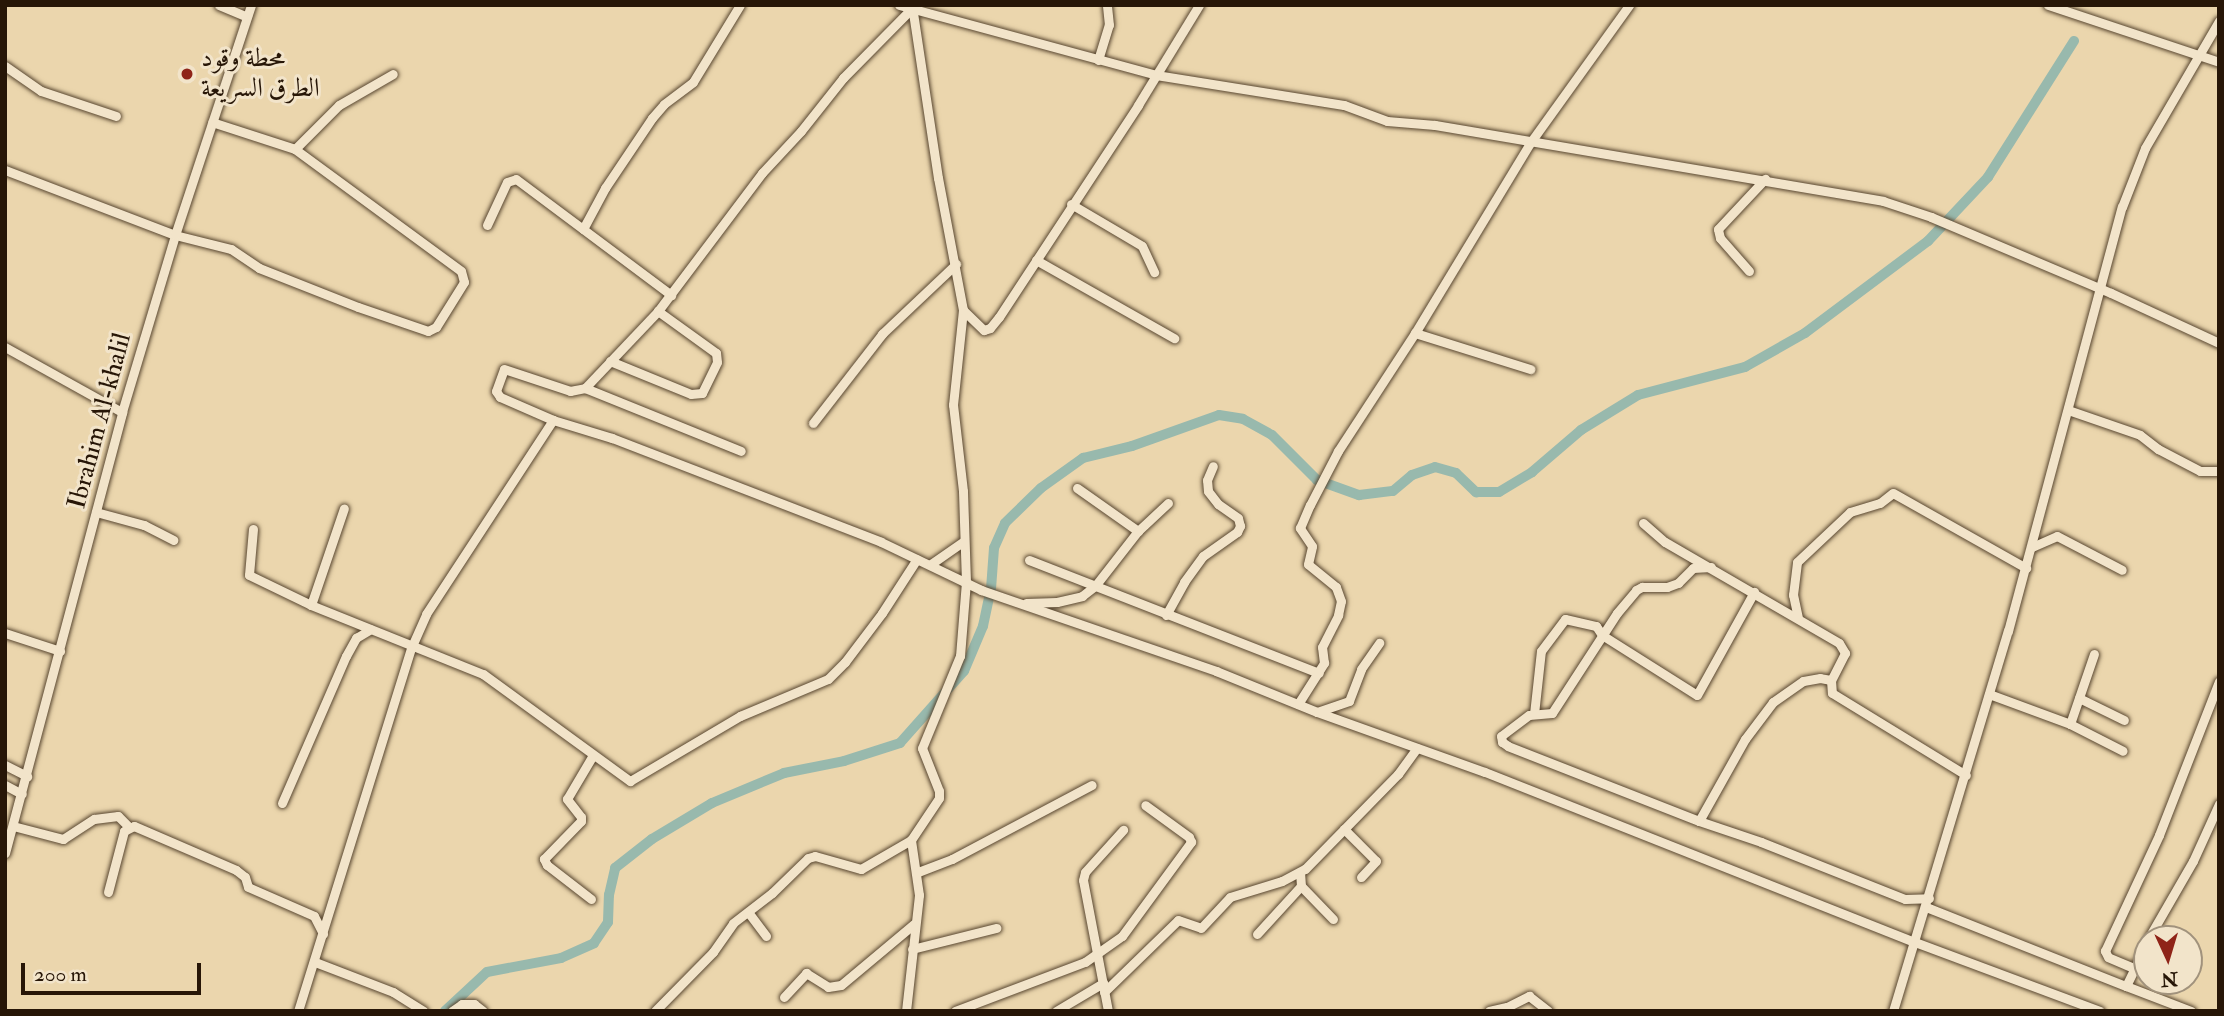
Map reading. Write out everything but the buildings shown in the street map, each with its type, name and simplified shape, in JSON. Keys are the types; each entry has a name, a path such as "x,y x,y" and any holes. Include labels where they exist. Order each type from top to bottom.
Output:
{"street":[{"path":"219,5 247,17"},
{"name":"Ibrahim Al-khalil","path":"5,853 122,412 175,235 251,5"},
{"path":"583,229 605,188 652,118 664,104 693,82 740,5"},
{"path":"900,5 1156,75 1344,105 1387,121 1435,125 1530,143 1765,179 1905,207 2100,289 2219,343"},
{"path":"1098,60 1109,25 1107,5"},
{"path":"963,310 982,329 989,329 1199,5"},
{"path":"1298,704 1324,663 1322,647 1338,614 1340,595 1336,587 1308,564 1312,546 1300,525 1338,451 1415,333 1530,143 1629,5"},
{"path":"2048,5 2219,62"},
{"path":"654,1011 713,952 722,934 808,858 815,856 862,869 911,840 939,798 939,791 922,748 960,656 966,582 963,491 953,405 963,310 938,178 912,7"},
{"path":"585,388 658,311 762,173 844,78 912,7"},
{"path":"1893,1011 1928,902 2026,568 2130,183 2145,148 2219,21"},
{"path":"5,66 41,91 116,116"},
{"path":"295,149 339,105 393,75"},
{"path":"5,170 175,235 231,248 259,268 358,307 433,330 464,282 461,271 295,149 212,122"},
{"path":"487,225 507,182 516,178 671,295"},
{"path":"1749,271 1720,238 1718,229 1765,179"},
{"path":"1070,204 1142,246 1154,271"},
{"path":"1036,260 1174,338"},
{"path":"813,423 882,334 956,264"},
{"path":"610,361 691,394 702,393 717,362 716,353 658,311"},
{"path":"1415,333 1530,369"},
{"path":"5,347 122,412"},
{"path":"741,451 585,388 570,391 504,369 496,391 500,397 553,420 651,453 931,564 966,582 1021,604 1216,671 1317,712 1604,817 1915,942 2100,1011"},
{"path":"2068,410 2140,435 2158,449 2200,471 2219,471"},
{"path":"298,1011 412,646 426,614 553,420"},
{"path":"1166,615 1184,582 1203,556 1237,532 1240,526 1238,518 1218,504 1208,491 1207,480 1213,466"},
{"path":"1077,488 1138,531"},
{"path":"1798,618 1793,594 1797,562 1850,512 1880,503 1893,493 2026,568"},
{"path":"1021,604 1070,600 1095,586 1138,531 1168,503"},
{"path":"311,605 344,508"},
{"path":"96,512 144,525 173,540"},
{"path":"1643,523 1665,542 1798,618 1844,649 1842,662 1831,680 1830,689 1835,695 1966,775"},
{"path":"253,528 249,575 311,605 483,674 630,781 740,716 828,679 882,613 917,559"},
{"path":"2032,547 2057,537 2122,570"},
{"path":"931,564 964,541"},
{"path":"1029,560 1319,673"},
{"path":"1711,567 1693,568 1678,583 1662,588 1639,588 1622,605 1553,711 1534,714 1504,732 1502,742 1890,894 1928,902 2191,1011"},
{"path":"1534,714 1541,651 1565,619 1596,626 1602,635 1698,695 1754,592"},
{"path":"282,803 346,656 356,638 371,629"},
{"path":"5,633 60,651"},
{"path":"1317,712 1349,701 1361,669 1379,643"},
{"path":"2070,724 2094,654"},
{"path":"1699,821 1745,739 1773,702 1804,681 1820,678 1831,680"},
{"path":"2133,968 2108,957 2105,951 2159,835 2166,809 2219,681"},
{"path":"1989,694 2070,724 2123,751"},
{"path":"2079,698 2124,720"},
{"path":"1056,1011 1103,987 1178,920 1201,928 1230,897 1300,872 1398,774 1417,748"},
{"path":"591,899 547,865 544,859 581,821 581,817 567,799 593,755"},
{"path":"5,765 27,776"},
{"path":"5,785 22,794"},
{"path":"918,873 952,859 1092,785"},
{"path":"2157,925 2193,861 2219,804"},
{"path":"955,1011 1097,956 1122,936 1191,842 1189,837 1145,805"},
{"path":"13,826 63,839 94,819 118,816 129,827"},
{"path":"108,892 124,831 134,826 236,870 245,877 248,887 314,916 323,934"},
{"path":"1344,829 1376,861 1361,877"},
{"path":"1108,1011 1083,876 1123,830"},
{"path":"906,1011 919,895 918,873 911,840"},
{"path":"1300,872 1301,886 1333,919"},
{"path":"1257,934 1301,886"},
{"path":"748,912 766,936"},
{"path":"784,997 806,972 828,987 841,985 914,924"},
{"path":"912,949 996,928"},
{"path":"315,962 393,992 423,1011"},
{"path":"2126,986 2133,974"},
{"path":"1489,1011 1507,1007 1529,996 1548,1011"},
{"path":"452,1011 462,1004 474,1004 483,1011"}],"waterway":[{"path":"445,1011 487,972 561,958 594,943 608,922 609,895 615,868 652,839 712,803 784,773 844,761 900,743 964,671 983,626 991,589 994,548 1005,523 1041,488 1083,458 1132,446 1219,415 1243,419 1272,435 1317,480 1359,495 1393,491 1412,475 1435,467 1456,473 1476,492 1499,492 1532,472 1581,430 1638,395 1745,367 1805,333 1928,241 1988,177 2074,41"}],"place":[{"name":"محطة وقود الطرق السريعة","path":"187,74"}]}
